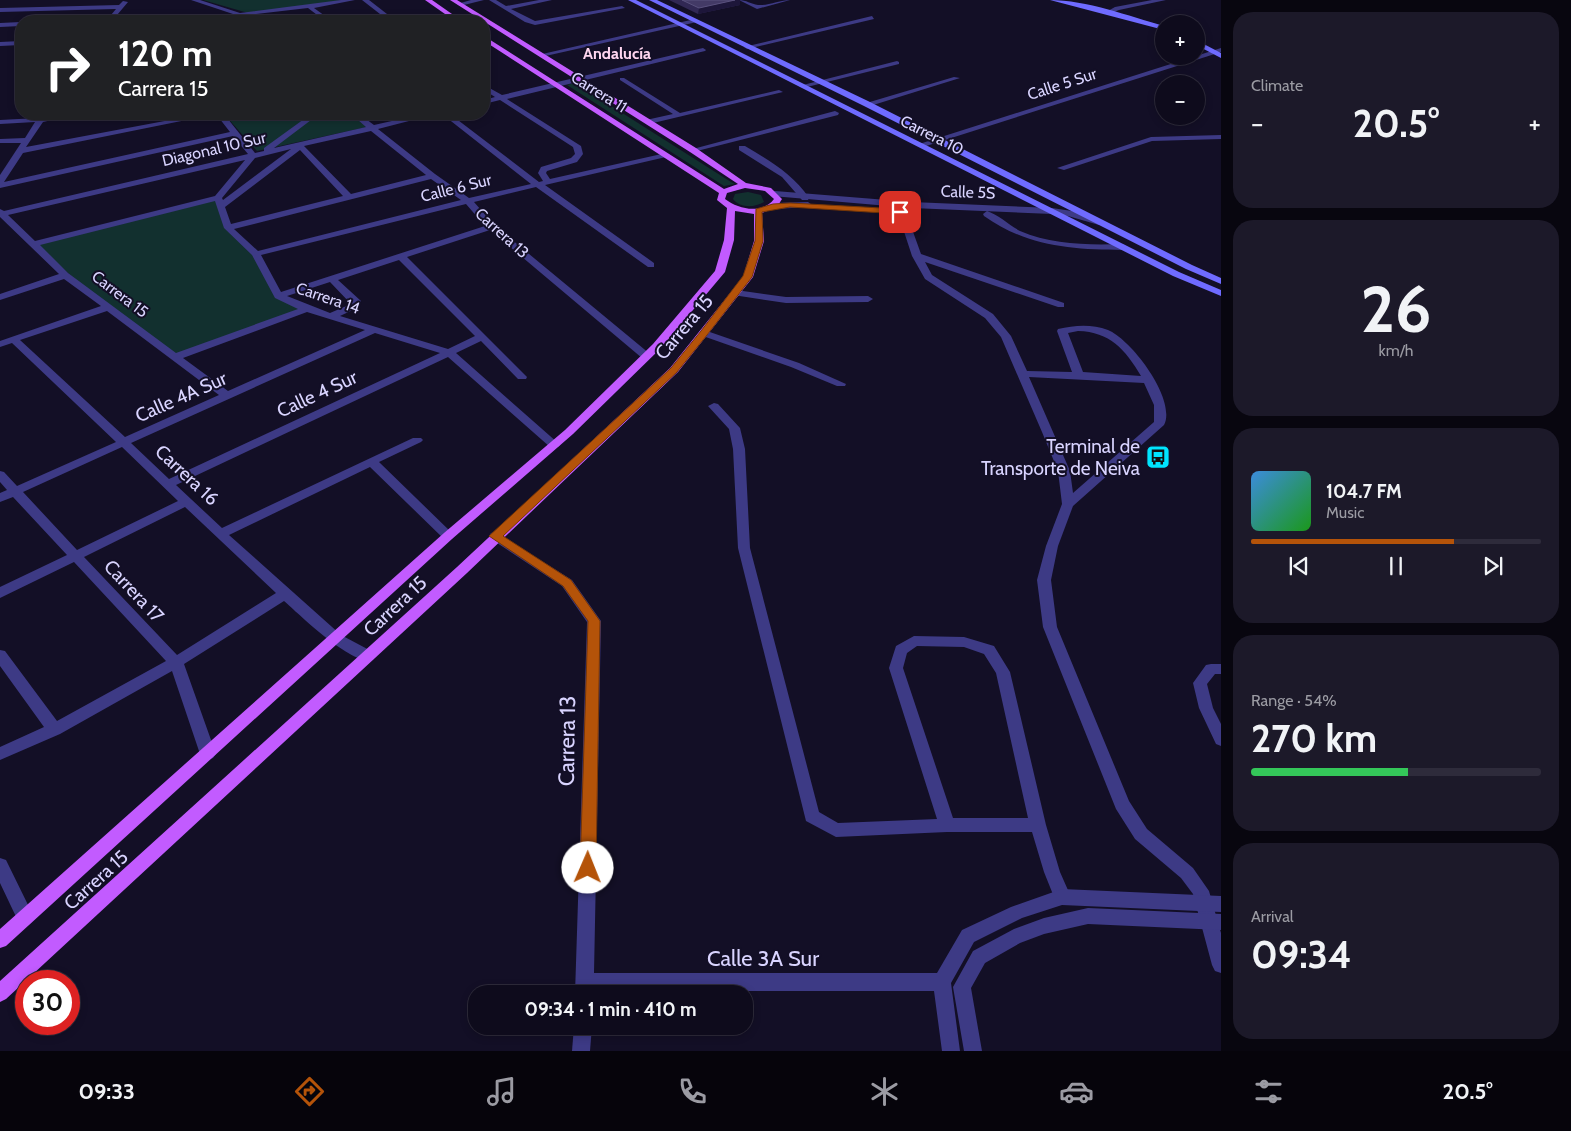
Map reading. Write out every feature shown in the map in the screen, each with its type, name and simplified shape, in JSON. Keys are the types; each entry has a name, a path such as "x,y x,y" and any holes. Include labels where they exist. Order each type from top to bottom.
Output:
{"main road":[{"path":"428,0 450,15"},
{"name":"Carrera 10","path":"631,0 1123,247 1221,293"},
{"name":"Carrera 10","path":"652,0 867,104 1099,222 1221,281"},
{"path":"1053,0 1109,12 1155,25"},
{"path":"1075,0 1117,8 1155,19"},
{"name":"Carrera 11","path":"456,2 477,15"},
{"name":"Carrera 11","path":"490,23 693,150 744,185"},
{"path":"1205,41 1218,50 1221,56"},
{"name":"Carrera 11","path":"490,42 723,192"},
{"path":"1205,45 1218,50"},
{"path":"744,185 763,187 775,194 778,199 773,206 758,210 731,207 721,200 723,192 744,185"},
{"name":"Carrera 15","path":"0,940 448,536 554,445 646,356 720,272 729,240 731,207"},
{"name":"Carrera 15","path":"0,993 368,656 674,370 748,277 759,241 758,210"}],"street":[{"path":"114,15 126,0"},
{"path":"194,0 240,14"},
{"path":"234,15 311,8 352,0"},
{"path":"365,0 385,15"},
{"path":"456,2 481,0"},
{"path":"492,0 527,21 535,23 622,8"},
{"path":"506,8 549,0"},
{"path":"742,0 757,7 787,0"},
{"path":"1109,12 1117,8 1163,0"},
{"path":"0,10 122,6"},
{"path":"311,8 321,15"},
{"path":"747,47 872,18"},
{"path":"541,55 695,22"},
{"path":"0,25 15,24"},
{"path":"0,44 15,43"},
{"path":"490,100 703,50"},
{"name":"Calle 5 Sur","path":"920,145 1218,50"},
{"path":"803,86 897,63"},
{"path":"867,104 956,78"},
{"path":"622,79 679,115"},
{"path":"490,91 577,146 579,154 574,160 544,169 542,173 548,182"},
{"path":"649,122 780,92"},
{"path":"693,150 835,113"},
{"path":"0,122 17,120"},
{"path":"0,181 4,168 19,151 40,120"},
{"path":"19,151 182,120"},
{"path":"220,202 252,155 224,120"},
{"path":"264,152 307,120"},
{"name":"Carrera 13","path":"362,120 432,176 468,200 491,227 646,356"},
{"name":"Diagonal 10 Sur","path":"2,213 406,120"},
{"path":"454,120 537,184 651,265"},
{"path":"0,185 235,134"},
{"path":"1061,168 1151,139 1221,137"},
{"path":"0,141 26,140"},
{"path":"34,244 220,202 299,146 348,196"},
{"path":"742,148 787,175 798,185 805,198"},
{"name":"Calle 6 Sur","path":"256,254 468,200 663,155"},
{"path":"228,228 432,176"},
{"name":"Calle 5S","path":"775,194 899,208 1040,216 1081,225"},
{"name":"Carrera 14","path":"220,202 228,228 256,254 278,296 307,308 448,352 554,445"},
{"name":"Calle 5S","path":"773,206 1052,211 1069,213 1099,222"},
{"path":"899,208 916,256 928,278 989,316 1006,336 1023,374 1064,471 1068,504 1052,546 1044,580 1050,627 1122,804 1141,834 1188,874 1214,913 1221,965"},
{"name":"Carrera 15","path":"2,213 65,275 227,396"},
{"path":"987,214 1016,234 1046,242 1080,248 1123,247"},
{"path":"278,296 491,227"},
{"path":"916,256 1061,305"},
{"path":"402,257 522,378"},
{"path":"0,297 65,275"},
{"path":"332,279 356,302 356,305 332,316"},
{"path":"736,293 763,299 806,301 868,299"},
{"path":"0,344 108,307"},
{"path":"175,357 307,308"},
{"path":"1068,504 1160,423 1162,407 1135,356 1118,339 1096,329 1075,328 1062,331 1079,375"},
{"name":"Calle 4A Sur","path":"0,498 375,330"},
{"path":"704,333 795,365 841,384"},
{"name":"Calle 4 Sur","path":"168,484 482,337"},
{"name":"Carrera 16","path":"13,339 285,594 336,639 368,656"},
{"path":"1023,374 1079,375 1148,380"},
{"path":"714,406 734,428 739,449 744,548 812,816 836,830 1038,825"},
{"path":"222,533 418,440"},
{"path":"372,462 448,536"},
{"name":"Carrera 17","path":"0,475 176,663 208,754"},
{"path":"0,593 186,501"},
{"name":"Carrera 13","path":"495,536 567,583 594,621 585,985"},
{"path":"0,754 54,730 176,663 285,594"},
{"path":"947,826 896,668 901,650 914,641 964,642 989,650 1002,672 1038,825 1062,897"},
{"path":"0,655 54,730"},
{"path":"1221,669 1211,669 1200,682 1206,708 1221,740"},
{"path":"0,865 25,918"},
{"path":"951,1051 942,982 968,936 1017,912 1062,897 1214,913"},
{"path":"973,1051 962,987 979,957 1014,937 1044,926 1088,916 1214,913"},
{"name":"Calle 3A Sur","path":"753,985 942,982"},
{"path":"581,1051 582,1035"}],"green space":[{"path":"203,0 345,0 248,13"},
{"path":"575,83 735,184 724,186 567,85"},
{"path":"229,120 358,120 367,127 257,151"},
{"path":"748,192 761,195 764,202 747,206 739,204 733,199 735,194"},
{"path":"218,198 228,228 256,254 278,296 307,309 175,357 108,307 34,244"}],"building":[{"path":"682,0 735,0 699,8"}],"place":[{"name":"Terminal de Transporte de Neiva","path":"1158,457"}],"district":[{"name":"Andalucía","path":"617,53"}],"route":[{"path":"588,868 594,621 567,583 495,536 674,370 704,333 748,277 759,241 760,222 758,210 773,206 790,205 900,212"}]}
